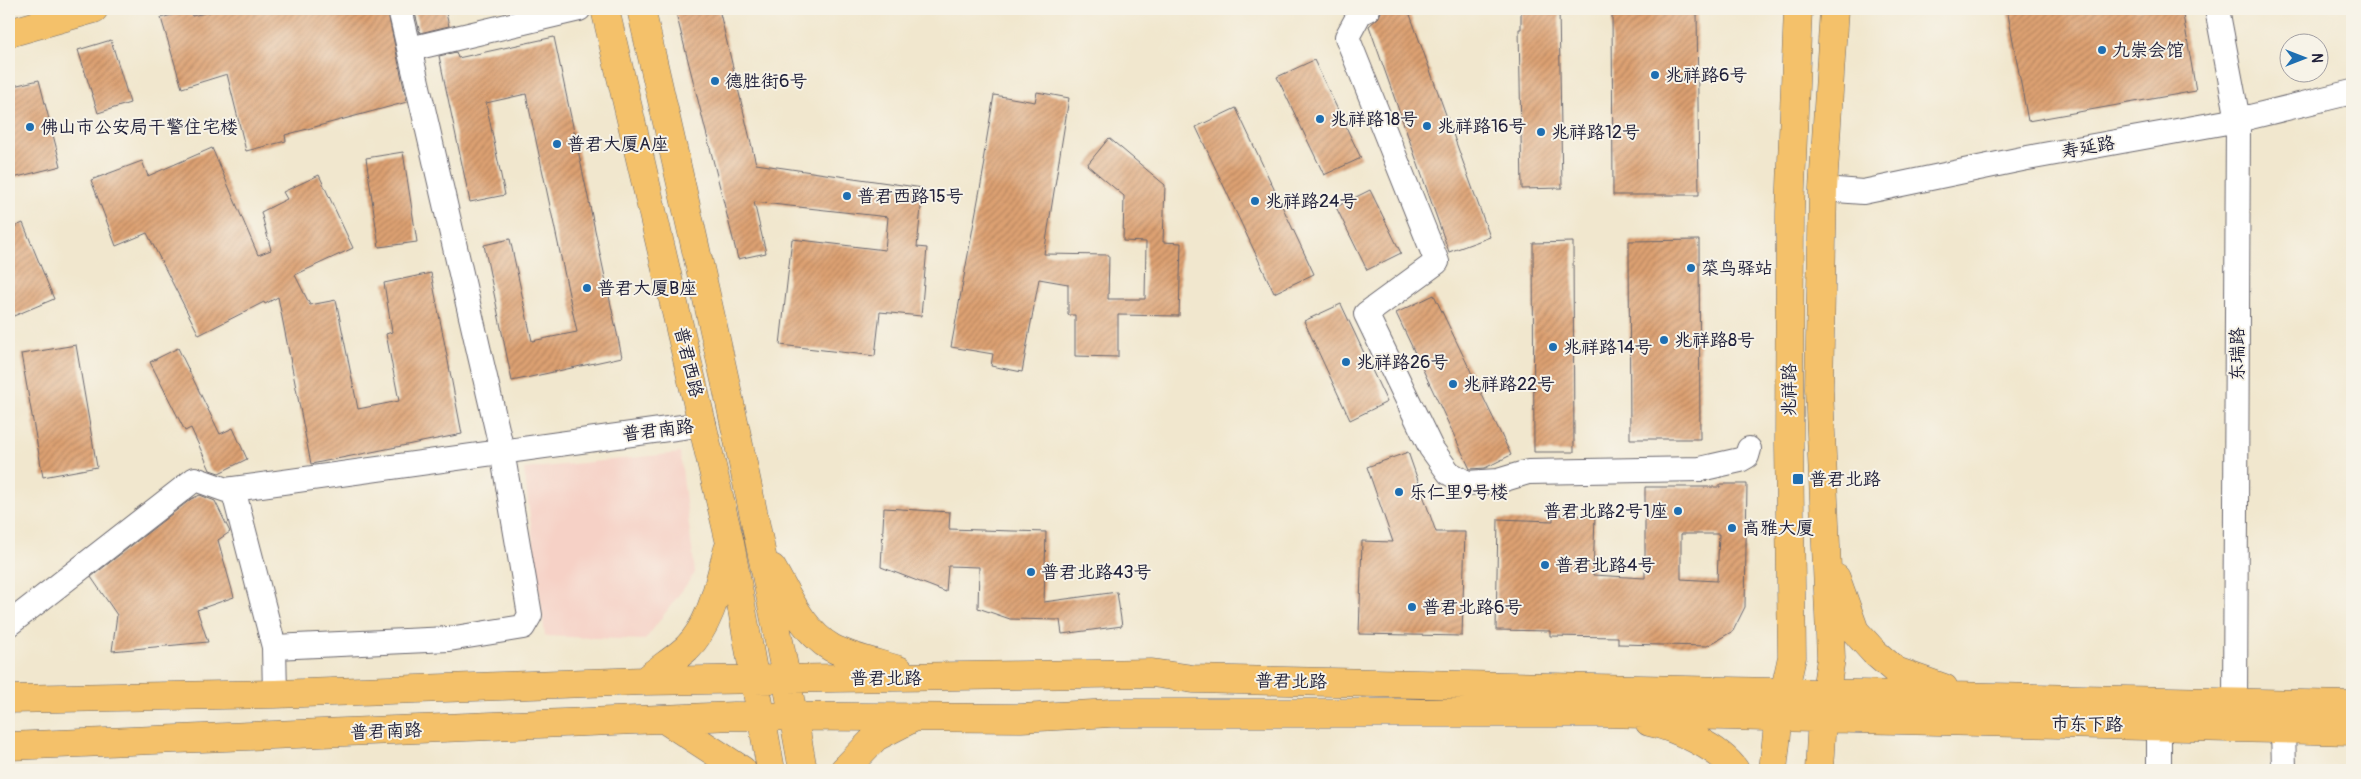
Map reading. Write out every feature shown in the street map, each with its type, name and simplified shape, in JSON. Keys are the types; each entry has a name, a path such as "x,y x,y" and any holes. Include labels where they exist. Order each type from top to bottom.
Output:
{"main road":[{"path":"9,33 94,9"},
{"name":"普君西路","path":"605,9 704,424 730,543 771,770"},
{"name":"普君西路","path":"641,9 741,447 758,543 795,716 803,770"},
{"name":"兆祥路","path":"1773,770 1782,704 1792,657 1789,444 1790,221 1798,9"},
{"name":"兆祥路","path":"1820,770 1824,706 1831,658 1819,389 1823,189 1834,9"},
{"path":"1825,531 1838,589 1855,631 1874,652 1896,671 1931,685 1984,697"},
{"path":"644,681 686,648 702,630 710,614 730,543"},
{"path":"758,543 799,615 816,636 833,648 924,678"},
{"name":"普君北路","path":"755,680 1152,673 1193,679 1824,706"},
{"path":"9,699 275,694 644,681 755,680"},
{"name":"市东下路","path":"1824,706 1984,697 2352,705"},
{"name":"普君北路","path":"762,717 1021,718 1167,713 1603,713 1782,704"},
{"name":"市东下路","path":"1824,706 2159,725 2352,731"},
{"path":"1603,713 1661,724 1695,740 1730,762 1735,770"},
{"name":"普君南路","path":"9,746 664,719 762,717"},
{"path":"844,770 876,737 914,717"},
{"path":"664,719 742,770"}],"street":[{"path":"274,647 449,640 523,626 530,615 502,451 400,9"},
{"path":"410,49 579,9"},
{"path":"1368,9 1360,13 1347,37 1437,262 1366,314 1431,448 1449,472 1467,483 1498,481 1528,472 1700,469 1740,460 1747,456 1750,449"},
{"name":"东瑞路","path":"2217,9 2238,120 2235,702"},
{"name":"寿延路","path":"1823,189 1863,192 2022,159 2238,120 2352,92"},
{"name":"普君南路","path":"9,624 195,479 226,490 704,424"},
{"path":"233,489 274,647 275,694"},
{"path":"2159,725 2159,770"},
{"path":"2283,728 2284,770"}],"shaded area":[{"path":"680,453 695,573 645,640 545,636 524,469"}],"building":[{"path":"222,9 387,9 407,102 285,135 286,141 246,151 227,74 182,88 161,18 190,10 192,16"},
{"path":"414,9 445,9 449,26 420,33"},
{"path":"675,9 719,9 756,164 923,188 917,247 927,248 921,316 880,312 875,356 780,345 792,239 885,250 888,217 754,202 766,253 738,259"},
{"name":"兆祥路16号","path":"1382,9 1408,9 1490,237 1449,252 1369,26 1379,17"},
{"name":"兆祥路12号","path":"1521,9 1559,9 1562,188 1522,189 1519,29 1521,29"},
{"name":"兆祥路6号","path":"1612,9 1697,9 1699,195 1613,195"},
{"name":"九崇会馆","path":"2007,9 2182,9 2196,91 2028,121"},
{"path":"554,37 622,357 512,381 484,245 510,239 532,341 577,332 526,94 486,103 505,195 470,202 439,56 456,52 458,58"},
{"path":"111,40 130,103 98,113 78,50"},
{"name":"兆祥路18号","path":"1314,60 1361,158 1324,175 1277,77"},
{"name":"佛山市公安局干警住宅楼","path":"39,80 61,166 9,179 9,87"},
{"path":"1037,92 1069,98 1044,254 1109,255 1108,299 1145,299 1146,242 1123,241 1124,196 1087,165 1109,138 1165,185 1163,242 1181,243 1179,316 1118,315 1118,357 1075,356 1075,315 1068,315 1068,284 1039,279 1022,372 991,366 993,354 951,347 985,162 983,161 994,95 1035,102"},
{"name":"兆祥路24号","path":"1236,108 1314,274 1274,293 1196,127"},
{"path":"212,148 258,255 271,250 261,212 287,199 283,192 319,175 353,248 295,275 310,305 336,300 358,409 399,401 386,334 392,332 384,283 431,273 462,434 311,464 278,297 265,304 264,302 199,335 147,233 116,246 91,180 142,161 148,176"},
{"path":"403,152 417,242 379,247 366,158"},
{"path":"1370,190 1401,253 1367,270 1336,207"},
{"path":"23,223 54,299 9,318 9,229"},
{"name":"兆祥路8号","path":"1699,240 1700,439 1630,439 1629,241"},
{"name":"兆祥路14号","path":"1573,242 1574,452 1534,452 1533,243"},
{"name":"兆祥路22号","path":"1434,295 1511,455 1485,468 1470,469 1396,313"},
{"name":"兆祥路26号","path":"1341,304 1387,402 1350,420 1304,321"},
{"path":"76,345 97,467 43,477 21,354"},
{"path":"178,348 220,434 233,428 247,459 219,473 210,470 191,428 185,431 150,362"},
{"name":"普君北路6号","path":"1408,452 1436,532 1465,532 1462,636 1359,634 1362,541 1393,542 1367,467"},
{"path":"1720,484 1747,484 1745,607 1733,631 1707,646 1618,644 1618,637 1550,636 1550,631 1496,630 1498,519 1553,521 1553,515 1595,516 1593,575 1645,578 1645,487 1720,487","holes":["1681,534 1719,534 1717,581 1681,579"]},
{"path":"200,495 215,501 230,532 218,540 234,597 197,610 208,642 112,651 117,615 91,577 191,499"},
{"path":"884,508 950,512 949,529 1046,532 1044,602 1117,592 1122,626 1062,634 1060,620 1010,619 978,608 979,567 948,566 946,592 881,567"}],"place":[{"name":"九崇会馆","path":"2102,50"},
{"name":"兆祥路6号","path":"1655,75"},
{"name":"德胜街6号","path":"715,81"},
{"name":"兆祥路18号","path":"1320,119"},
{"name":"兆祥路16号","path":"1427,126"},
{"name":"佛山市公安局干警住宅楼","path":"30,127"},
{"name":"兆祥路12号","path":"1541,132"},
{"name":"普君大厦A座","path":"557,144"},
{"name":"普君西路15号","path":"847,196"},
{"name":"兆祥路24号","path":"1255,201"},
{"name":"菜鸟驿站","path":"1691,268"},
{"name":"普君大厦B座","path":"587,288"},
{"name":"兆祥路8号","path":"1664,340"},
{"name":"兆祥路14号","path":"1553,347"},
{"name":"兆祥路26号","path":"1346,362"},
{"name":"兆祥路22号","path":"1453,384"},
{"name":"普君北路","path":"1798,479"},
{"name":"乐仁里9号楼","path":"1399,492"},
{"name":"普君北路2号1座","path":"1678,511"},
{"name":"高雅大厦","path":"1732,528"},
{"name":"普君北路4号","path":"1545,565"},
{"name":"普君北路43号","path":"1031,572"},
{"name":"普君北路6号","path":"1412,607"}]}
